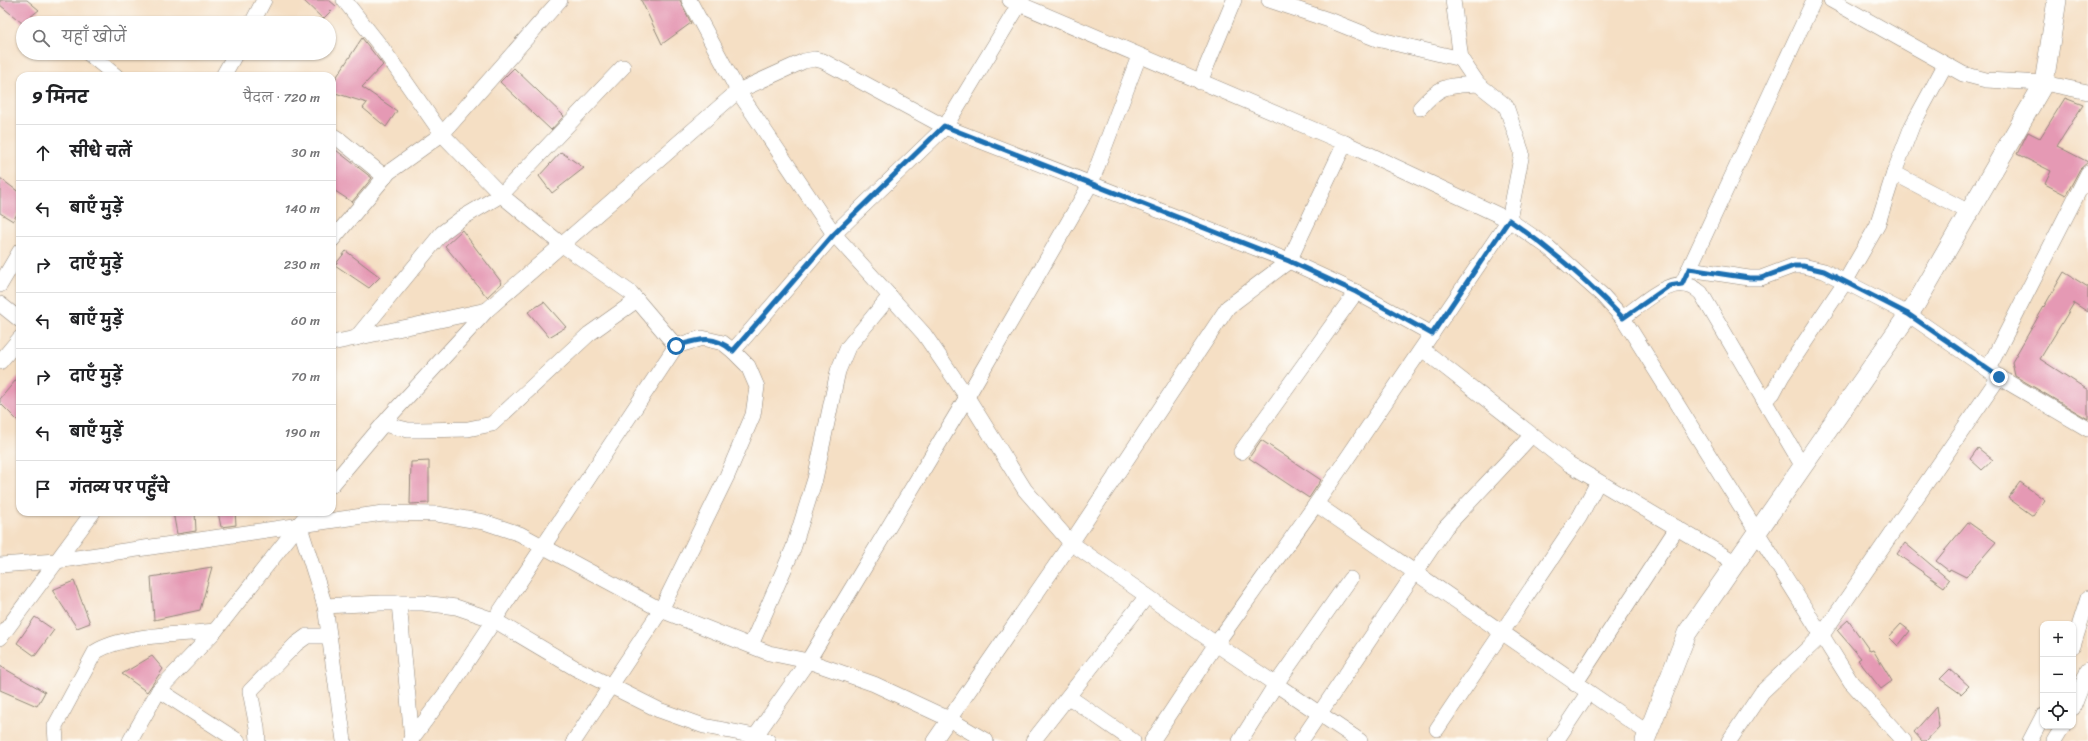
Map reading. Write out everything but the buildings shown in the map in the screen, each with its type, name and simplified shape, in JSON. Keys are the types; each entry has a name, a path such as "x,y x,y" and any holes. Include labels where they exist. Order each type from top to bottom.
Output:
{"street":[{"path":"256,16 264,0"},
{"path":"344,0 382,48 442,134 501,195 561,244 631,293 676,346"},
{"path":"336,235 385,177 442,134 560,0"},
{"path":"689,0 738,92 834,234 924,334 967,397 1025,490 1071,543 1216,644 1360,741"},
{"path":"1200,82 1234,0"},
{"path":"1269,0 1332,21 1377,39 1461,59"},
{"path":"1152,741 1216,644 1316,504 1509,220 1522,153 1506,106 1478,84 1461,59 1453,0"},
{"path":"1682,284 1814,0"},
{"path":"1831,0 1963,74 1986,80 2044,83 2088,92"},
{"path":"1316,504 1588,693 1646,737 1687,633 1908,314 2044,83 2057,0"},
{"path":"733,351 834,234 944,126 1017,2 1139,56 1345,143 1509,220 1548,247 1602,295 1623,318 1851,682 1904,741"},
{"path":"325,606 399,603 456,607 494,620 575,668 659,710 704,726 758,739 808,661 967,397 1091,183 1139,56"},
{"path":"336,480 384,424 488,310 561,244 738,92 804,61 815,59 823,61 944,126 1289,261 1356,292 1432,334"},
{"path":"97,60 111,72"},
{"path":"225,72 232,60"},
{"path":"1764,400 1773,393 1782,376 1845,282 1877,226 1894,173 1912,126 1945,65"},
{"path":"356,338 442,233 501,195 623,67"},
{"path":"1420,108 1434,92 1448,86 1478,84"},
{"path":"336,138 385,177"},
{"path":"934,741 1071,543 1228,307 1289,261 1345,143"},
{"path":"1894,173 1969,212"},
{"path":"1729,741 1762,692 1822,635 1994,373 2088,173"},
{"path":"0,285 16,258"},
{"path":"1689,269 1761,278 1779,270 1794,266 1803,266 1824,271 1908,314 1994,373 2088,429"},
{"path":"1623,318 1669,286 1682,284 1694,286 1701,293 1802,465"},
{"path":"1241,452 1356,292"},
{"path":"751,646 793,549 813,486 838,372 848,347 890,296"},
{"path":"384,424 408,430 420,430 468,429 492,424 589,334 637,300"},
{"path":"0,304 16,317"},
{"path":"336,342 488,310"},
{"path":"411,740 448,690 676,346 702,338 723,343 748,366 757,387 753,415 727,476 661,610 574,741"},
{"path":"0,362 16,343"},
{"path":"1422,348 1531,436 1569,464 1736,563"},
{"path":"1301,741 1445,528 1531,436"},
{"path":"1438,729 1580,516 1598,482"},
{"path":"0,565 56,561 383,512 437,514 484,522 520,534 661,610 751,646 769,652 808,661 874,684 949,719 986,741"},
{"path":"0,638 90,516"},
{"path":"130,741 159,690 215,631 306,516"},
{"path":"299,524 325,606 344,741"},
{"path":"1575,684 1677,528"},
{"path":"1240,741 1276,684 1350,579"},
{"path":"1033,741 1147,596"},
{"path":"2076,636 2088,598"},
{"path":"399,603 411,740"},
{"path":"56,741 55,726 95,652 125,640 215,631"},
{"path":"258,741 250,691 296,644 307,636 329,636"},
{"path":"2076,700 2088,670"},
{"path":"159,690 238,741"},
{"path":"1556,741 1588,693"},
{"path":"1069,697 1133,741"},
{"path":"2030,741 2040,722"},
{"path":"2054,741 2061,729"}],"route":[{"path":"676,346 702,338 723,343 733,351 834,234 944,126 1289,261 1356,292 1432,334 1509,220 1548,247 1602,295 1623,318 1669,286 1682,284 1689,269 1749,278 1761,278 1779,270 1794,266 1803,266 1824,271 1908,314 1999,377"}]}
